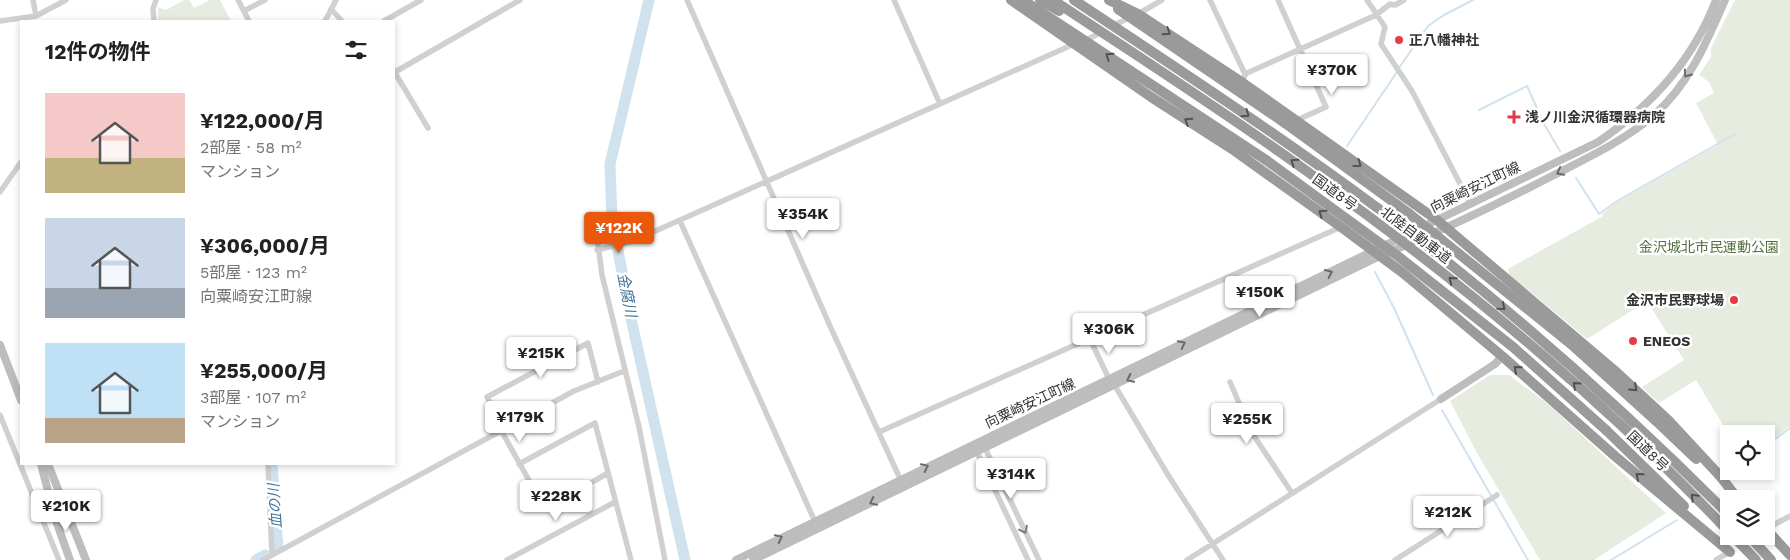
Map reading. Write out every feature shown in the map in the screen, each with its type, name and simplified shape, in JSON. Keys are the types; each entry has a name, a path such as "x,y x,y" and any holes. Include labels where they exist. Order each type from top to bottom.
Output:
{"highway":[{"path":"1011,0 1232,149 1342,227 1502,356 1616,457 1730,552"},
{"name":"国道8号","path":"1023,0 1266,160 1399,257 1513,347 1606,430 1738,560"},
{"path":"1040,0 1161,72"},
{"name":"北陸自動車道","path":"1053,0 1308,172 1444,274 1593,400 1672,474 1720,523"},
{"name":"北陸自動車道","path":"1074,0 1198,82 1379,209 1481,290 1573,367 1627,415 1720,506"},
{"path":"1085,0 1198,82"},
{"name":"国道8号","path":"1105,0 1134,16 1285,123 1423,225 1571,344 1655,420 1728,490"},
{"path":"1109,0 1244,78 1297,120 1437,220 1614,370 1668,420 1720,476 1730,490"},
{"path":"1775,539 1790,555"},
{"path":"1742,545 1756,560"},
{"path":"1757,545 1771,560"}],"main road":[{"name":"向粟崎安江町線","path":"736,560 904,487 1115,386 1377,254 1470,202 1574,154 1606,136 1661,90 1689,54 1716,0"},
{"name":"向粟崎安江町線","path":"753,560 900,479 1377,254 1447,229 1581,161 1634,129 1654,115 1667,101 1698,58 1725,0"},
{"path":"0,346 20,397"},
{"path":"1441,398 1495,364 1502,356"},
{"path":"41,465 70,560"},
{"path":"48,465 92,560"},
{"path":"61,494 86,560"}],"street":[{"path":"33,0 36,16"},
{"path":"0,21 36,16 59,2 66,0"},
{"path":"154,20 156,0"},
{"path":"238,0 248,20"},
{"path":"244,11 265,0"},
{"path":"326,20 336,0"},
{"path":"386,20 421,0"},
{"path":"395,71 520,0"},
{"path":"687,0 766,182 904,487"},
{"path":"894,0 940,104"},
{"path":"1086,40 1162,0"},
{"path":"1210,0 1244,78 1301,48 1376,15 1390,4 1395,5 1404,0"},
{"path":"1278,0 1326,107 1297,120"},
{"path":"1367,0 1385,28 1381,44 1399,70 1470,202"},
{"path":"331,9 341,20"},
{"path":"599,249 632,241 680,221 1074,44"},
{"path":"1689,54 1698,58"},
{"path":"395,74 428,128"},
{"path":"0,192 20,163"},
{"path":"680,221 816,525"},
{"path":"879,432 1342,227"},
{"path":"597,237 624,371 641,435 665,560"},
{"path":"1090,339 1109,379 1223,560"},
{"path":"598,382 588,343 487,397 519,464 545,509 608,473"},
{"path":"263,560 574,391 624,371"},
{"path":"1230,382 1252,433 1292,493"},
{"path":"1186,560 1441,398"},
{"path":"0,415 20,464"},
{"path":"519,464 595,423 631,560"},
{"path":"977,442 985,448 1039,560"},
{"path":"977,442 976,452 1028,560"},
{"path":"20,465 59,560"},
{"path":"268,465 273,554 279,560"},
{"path":"1395,560 1494,497"},
{"path":"507,560 615,502"},
{"path":"1775,524 1790,516"},
{"path":"1716,560 1730,552"}],"green space":[{"path":"184,0 189,0 194,8 210,0 220,0 230,20 158,20 158,7 166,10"},
{"name":"金沢城北市民運動公園","path":"1735,0 1790,0 1790,426 1775,437 1775,425 1723,425 1696,380 1659,403 1642,387 1684,360 1647,301 1587,339 1509,274 1508,269 1603,216 1602,214 1617,202 1718,145 1696,103 1714,93 1709,82 1699,75 1711,57 1711,48"},
{"path":"1490,375 1509,375 1549,405 1666,513 1594,560 1540,560 1477,453 1450,401"}],"waterway":[{"name":"金腐川","path":"649,0 610,164 612,219 630,314 685,560"},
{"path":"1399,68 1428,26 1444,15 1473,0"},
{"path":"1347,146 1397,72"},
{"path":"1479,110 1527,86 1544,124 1560,151"},
{"path":"1576,178 1599,214 1617,201 1735,134"},
{"path":"1375,272 1394,308 1433,395"},
{"path":"1442,410 1528,560"},
{"path":"1775,439 1790,428"},
{"name":"血の川","path":"272,465 278,548"},
{"path":"1611,560 1677,520"},
{"name":"血の川","path":"256,560 265,555"}],"place":[{"name":"正八幡神社","path":"1399,40"},
{"name":"浅ノ川金沢循環器病院","path":"1514,117"},
{"name":"金沢市民野球場","path":"1734,300"},
{"name":"ENEOS","path":"1633,341"}]}
